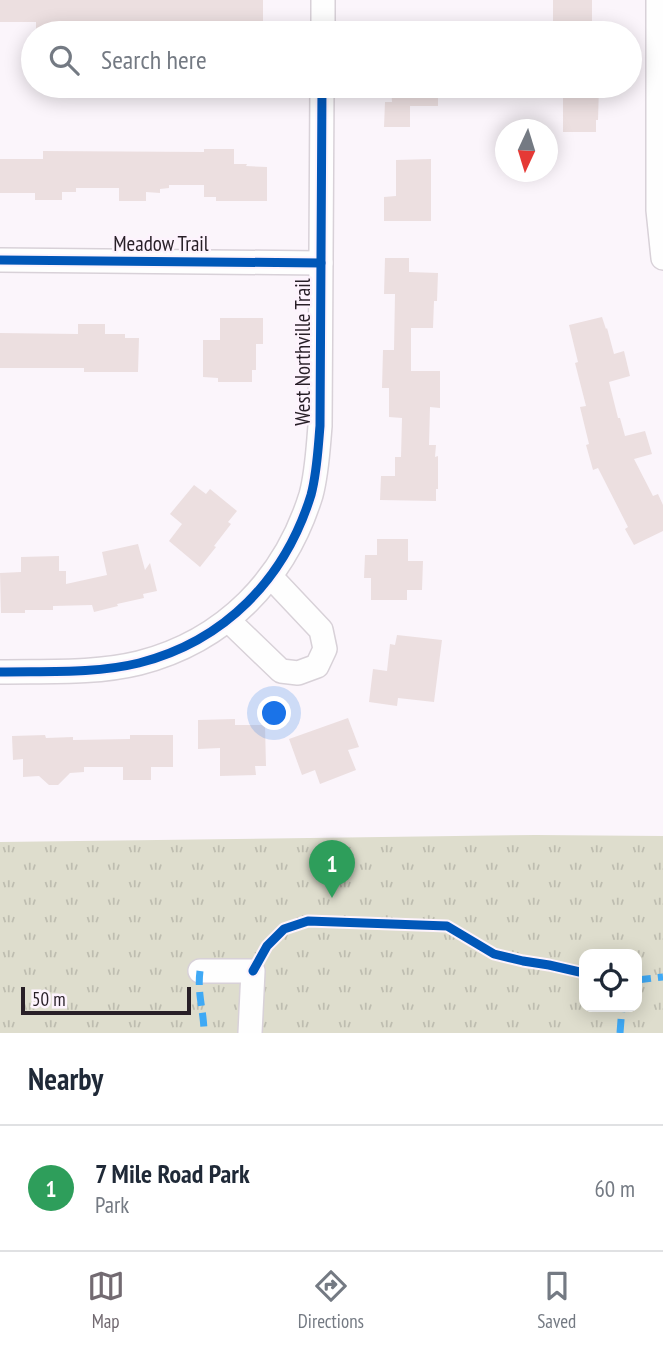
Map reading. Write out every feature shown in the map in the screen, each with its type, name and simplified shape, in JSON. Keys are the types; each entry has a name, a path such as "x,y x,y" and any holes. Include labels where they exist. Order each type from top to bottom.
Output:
{"street":[{"path":"323,0 323,21"},
{"path":"658,0 658,210 663,258"},
{"name":"West Northville Trail","path":"0,672 98,670 138,663 169,653 228,620 271,578 285,557 300,527 317,469 320,426 322,98"},
{"name":"Meadow Trail","path":"0,260 321,263"},
{"path":"228,620 281,671 298,673 317,666 325,649 321,630 271,578"},
{"path":"200,971 253,971 250,1033"}],"green space":[{"path":"536,835 663,836 663,1033 0,1033 0,842"}],"building":[{"path":"0,0 263,0 263,21 0,22"},
{"path":"553,0 592,0 592,21 553,21"},
{"path":"392,98 438,98 438,106 410,106 410,127 384,127 385,102 392,102"},
{"path":"563,98 599,98 596,132 563,132"},
{"path":"204,149 234,149 234,164 267,167 267,201 216,201 216,197 204,197 204,185 169,185 169,188 160,189 160,193 146,192 146,201 119,201 119,188 76,188 76,192 62,192 62,200 35,200 35,193 0,193 0,159 43,159 43,151 204,152"},
{"path":"431,159 431,221 384,221 384,197 396,196 396,160"},
{"path":"385,258 409,258 409,272 438,273 433,328 411,328 411,371 440,371 440,408 430,407 429,445 436,445 435,457 438,456 436,501 380,500 381,476 395,476 395,457 401,457 402,418 389,417 389,388 382,388 383,350 394,350 395,294 384,294"},
{"path":"602,317 614,354 624,351 630,376 609,382 618,418 625,436 645,431 652,454 634,459 653,496 658,494 663,505 663,531 634,545 625,529 628,527 598,468 593,470 580,407 586,406 569,325"},
{"path":"220,318 263,318 263,344 256,344 256,370 252,370 252,382 218,382 218,378 203,377 203,340 220,340"},
{"path":"78,324 105,324 105,334 125,334 125,338 139,338 138,372 84,372 84,368 0,368 0,333 78,334"},
{"path":"194,485 206,494 210,489 237,511 228,522 231,524 214,546 216,547 200,567 169,541 182,524 170,514"},
{"path":"377,539 408,539 408,561 423,561 422,590 407,590 407,600 371,600 371,578 364,578 365,555 377,555"},
{"path":"138,544 145,570 150,563 157,591 143,594 144,598 94,612 92,605 53,606 53,610 1,613 0,573 21,572 21,557 59,556 59,571 66,571 66,584 107,575 102,552"},
{"path":"397,635 442,640 434,702 398,698 397,706 369,702 373,669 387,671 390,644 395,645"},
{"path":"348,718 359,747 348,750 356,770 320,784 315,770 302,775 289,739"},
{"path":"235,719 235,725 265,725 266,766 255,766 256,775 220,776 220,748 198,749 198,720"},
{"path":"45,735 46,738 73,737 73,740 130,739 130,735 173,735 173,767 151,767 151,780 123,780 123,767 84,767 84,772 70,773 58,785 49,785 39,776 23,777 23,759 13,760 12,736"}],"marked path":[{"path":"200,971 204,1033"},
{"path":"642,979 663,977"},
{"path":"620,1033 622,1012"}],"cycle path":[{"path":"0,672 105,669 139,663 170,653 198,639 248,602 285,554 311,495 320,426 322,98"},
{"path":"0,260 321,263"},
{"path":"253,971 267,946 284,929 308,921 447,926 494,954 579,972"}],"place":[{"name":"7 Mile Road Park","path":"332,898"}]}
